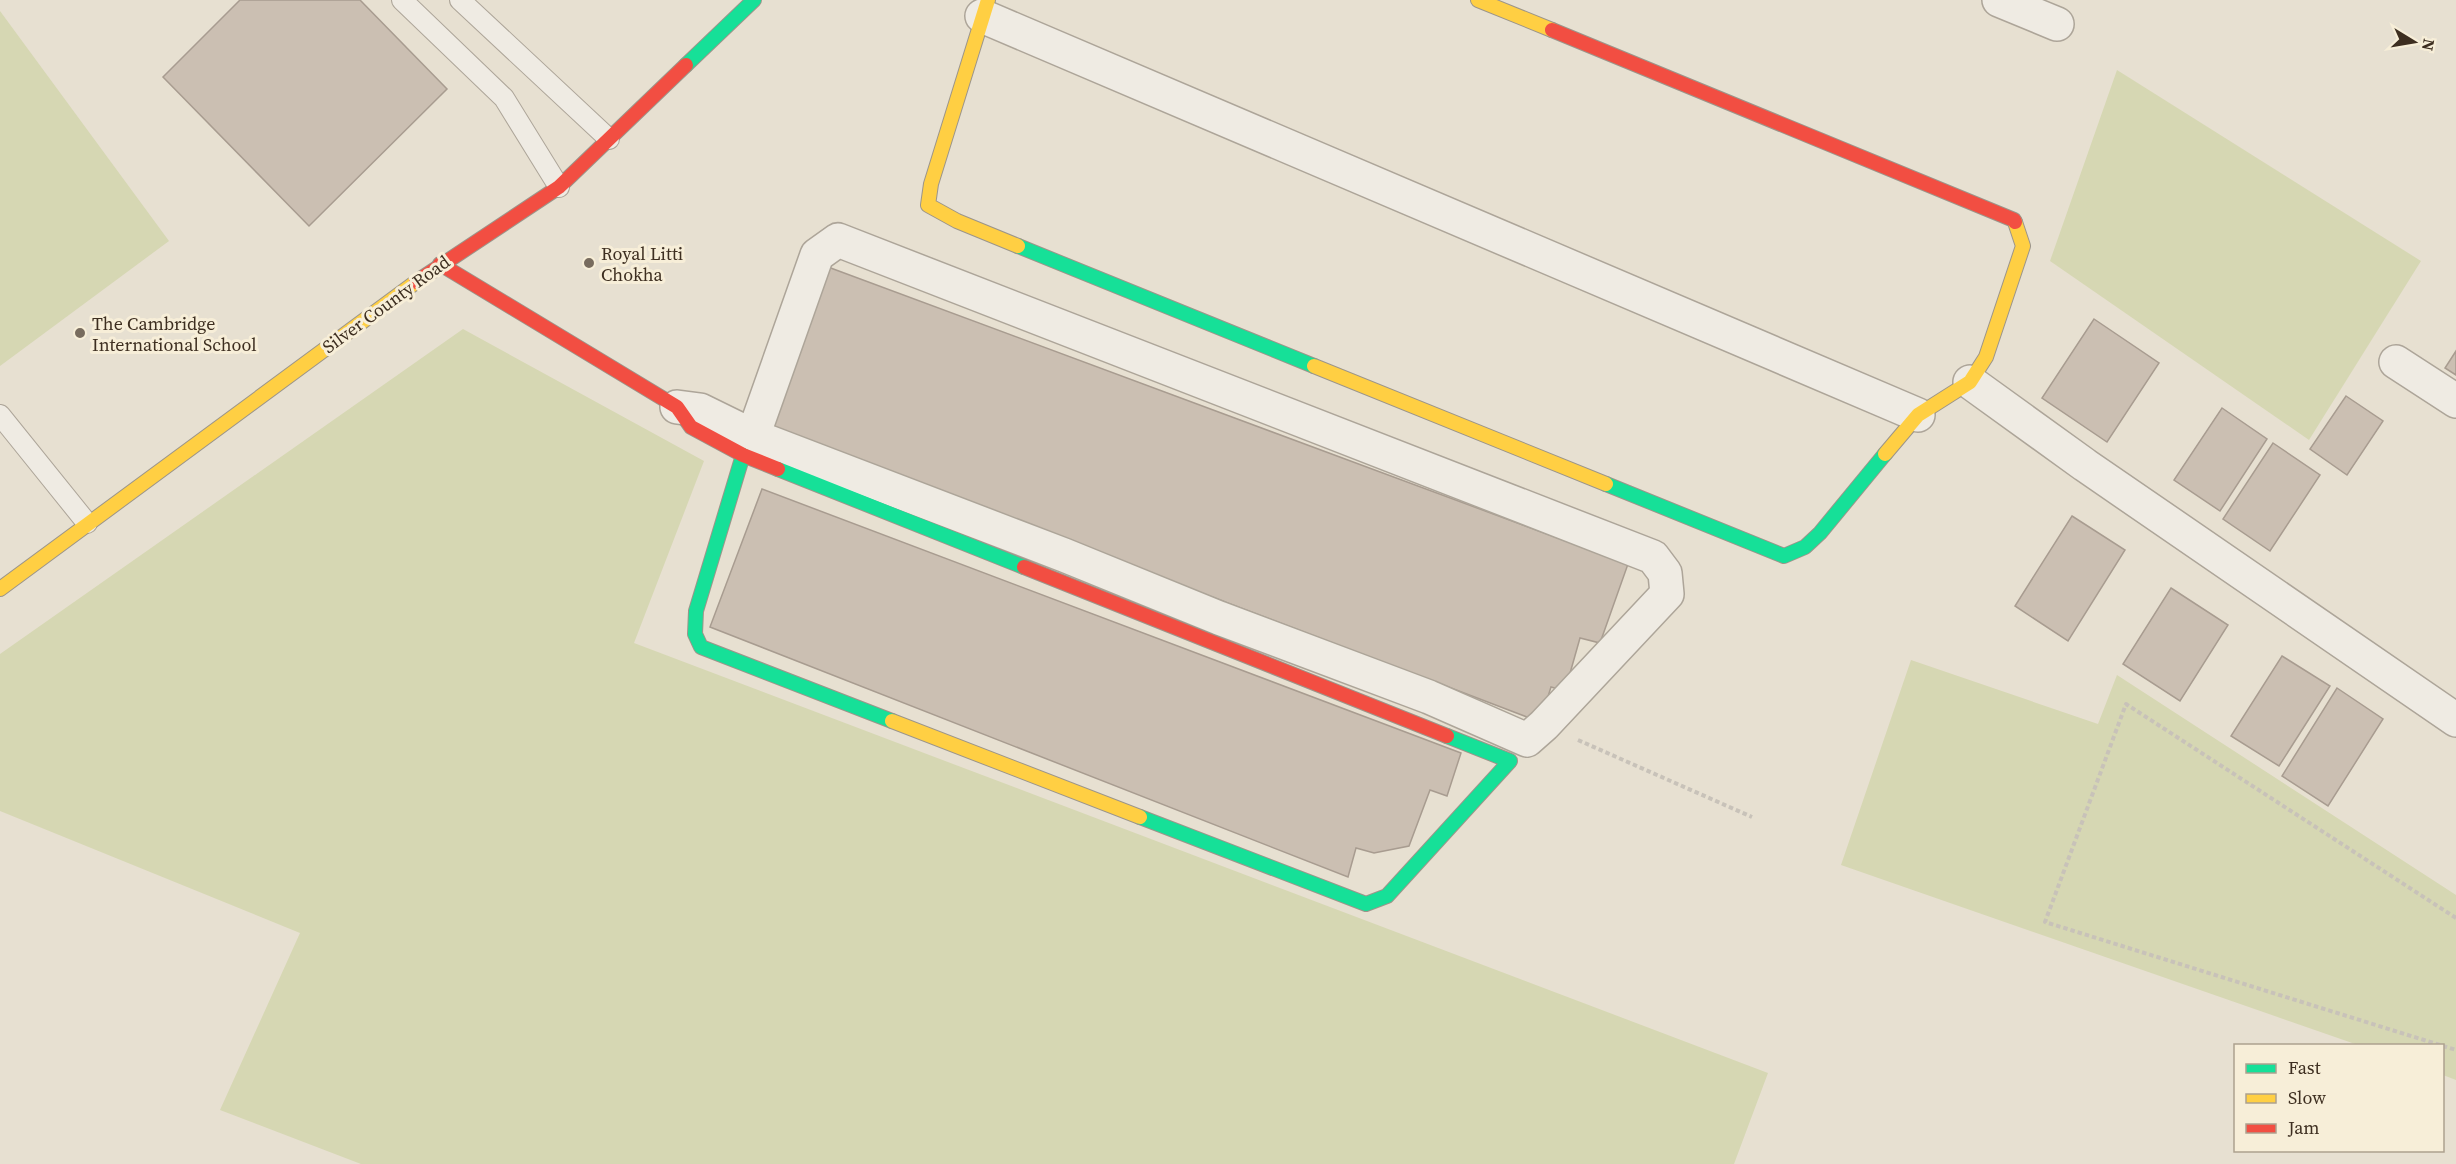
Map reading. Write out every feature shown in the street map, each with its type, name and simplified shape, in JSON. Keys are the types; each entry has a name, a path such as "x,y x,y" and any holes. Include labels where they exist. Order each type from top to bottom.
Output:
{"street":[{"name":"Silver County Road","path":"0,589 440,264 559,187 754,0"},
{"path":"1478,0 2014,220 2023,246 1986,357 1970,382 1918,415 1820,533 1805,547 1785,556 957,221 928,205 931,184 985,8 1918,415"},
{"path":"1999,0 2057,24"},
{"path":"440,264 677,407 700,410 748,445 799,477 1510,761 1387,896 1366,904 701,647 695,634 696,611 748,445 817,255 838,240 1653,557 1665,573 1667,594 1544,725 1527,740 1429,696 748,445"},
{"path":"2396,362 2456,400"},
{"path":"1970,382 2085,465 2456,720"}],"lane":[{"path":"402,0 504,98 559,187"},
{"path":"460,0 609,139"},
{"path":"0,415 87,523"}],"path":[{"path":"2437,1044 2045,922 2126,704 2456,918"},
{"path":"1544,725 1752,817"}],"green space":[{"path":"0,11 169,241 0,366"},
{"path":"2117,70 2421,261 2309,440 2050,261"},
{"path":"463,329 704,461 634,643 1768,1073 1734,1164 361,1164 220,1110 300,933 0,811 0,654"},
{"path":"1911,660 2098,724 2117,675 2456,895 2456,1080 2444,1075 2444,1044 2355,1044 1841,865"}],"building":[{"path":"240,0 360,0 447,89 309,226 163,77"},
{"path":"828,267 1628,564 1600,643 1580,638 1565,691 1551,687 1540,722 769,428"},
{"path":"2094,319 2159,363 2107,442 2042,398"},
{"path":"2456,351 2456,375 2445,368"},
{"path":"2346,396 2383,421 2347,475 2310,449"},
{"path":"2222,408 2267,439 2220,511 2174,480"},
{"path":"2273,443 2320,475 2270,551 2223,519"},
{"path":"762,489 1461,753 1447,796 1430,790 1409,846 1374,853 1356,848 1348,877 710,627"},
{"path":"2072,516 2125,550 2068,641 2015,606"},
{"path":"2171,588 2228,625 2180,701 2123,664"},
{"path":"2282,656 2330,686 2279,766 2231,736"},
{"path":"2337,688 2383,719 2328,806 2282,776"}],"traffic: fast":[{"path":"686,65 754,0"},
{"path":"1018,246 1314,366"},
{"path":"1606,484 1784,556 1805,547 1820,533 1885,454"},
{"path":"743,455 696,611 695,634 701,647 892,721"},
{"path":"778,469 1024,567"},
{"path":"1140,817 1366,904 1387,896 1510,761 1447,736"}],"traffic: slow":[{"path":"988,0 931,184 928,205 957,221 1018,246"},
{"path":"1478,0 1552,30"},
{"path":"1885,454 1918,415 1970,382 1986,357 2023,246 2015,222"},
{"path":"0,589 416,282"},
{"path":"1314,366 1606,484"},
{"path":"892,721 1140,817"}],"traffic: jam":[{"path":"1552,30 2015,222"},
{"path":"416,282 559,187 686,65"},
{"path":"440,264 677,407 691,427 743,455 778,469"},
{"path":"1024,567 1447,736"}],"place":[{"name":"Royal Litti Chokha","path":"589,263"},
{"name":"The Cambridge International School","path":"80,333"}]}
